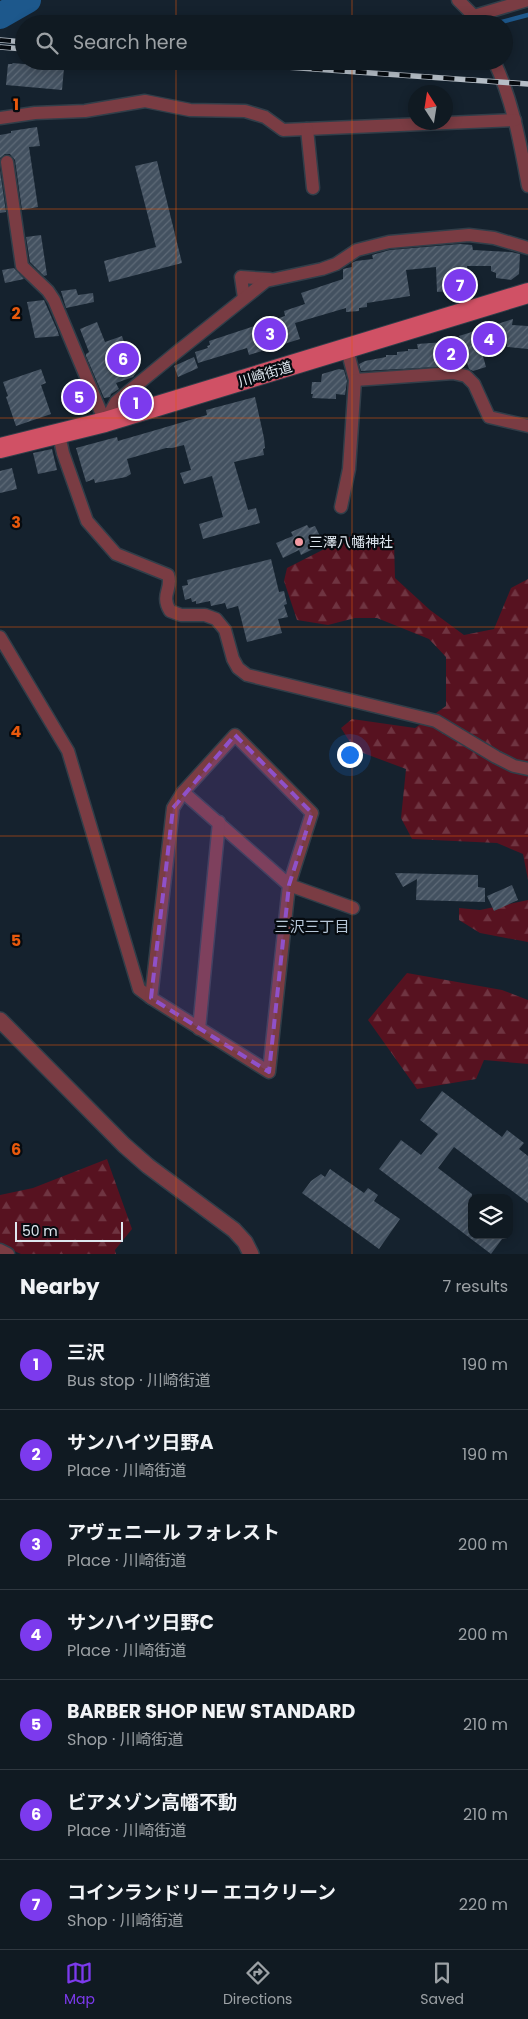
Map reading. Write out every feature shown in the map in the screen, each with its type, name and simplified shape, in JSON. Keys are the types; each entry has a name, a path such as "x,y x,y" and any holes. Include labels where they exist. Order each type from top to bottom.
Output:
{"main road":[{"name":"川崎街道","path":"0,448 105,422 528,293"}],"street":[{"path":"458,0 472,15"},
{"path":"489,15 528,0"},
{"path":"498,70 515,120 528,186"},
{"path":"0,118 35,113 85,111 145,101 190,110 245,111 264,117 283,130 515,120"},
{"path":"307,129 313,188"},
{"path":"6,162 5,188 22,266 48,291 54,300 105,422"},
{"path":"105,422 116,402 261,284 322,269 336,264 357,250 389,242 469,235 494,238 528,248"},
{"path":"244,298 241,276 275,280"},
{"path":"341,507 349,469 355,380 346,349"},
{"path":"355,380 453,373 466,376 474,384 489,417 528,426"},
{"path":"58,435 88,521 116,554 168,575 170,581 166,603 170,611 181,615 205,615 216,619 225,630 233,659 246,676 436,721 496,757 514,766 528,769"},
{"path":"0,637 68,751 139,989 151,998 199,1029 269,1072 289,885 312,813 235,735 184,792 173,808 151,998"},
{"path":"184,792 289,885 353,908"},
{"path":"199,1029 219,822"},
{"path":"0,1020 124,1145 155,1172 234,1230 245,1242 251,1254"},
{"path":"0,1250 8,1254"}],"highlighted area":[{"path":"235,735 312,813 289,885 269,1072 151,998 173,808"}],"green space":[{"path":"348,537 394,541 395,578 430,610 464,635 494,629 511,588 528,579 528,880 523,854 497,843 412,839 401,818 406,769 355,750 341,728 352,719 415,728 446,706 446,657 429,639 377,618 355,618 328,625 297,620 284,581 287,568"},
{"path":"528,900 528,942 480,933 459,920 459,908 480,910"},
{"path":"407,973 502,990 528,1000 528,1064 484,1060 476,1079 417,1089 368,1020"},
{"path":"107,1159 132,1229 115,1250 116,1254 21,1254 0,1245 0,1195 33,1188"}],"building":[{"path":"15,63 15,70 64,70 62,90 6,85 8,64"},
{"path":"37,127 40,146 29,147 38,207 22,210 15,160 10,154 5,154 0,158 0,135 11,133 11,131"},
{"path":"157,161 182,263 109,282 104,261 156,247 135,166"},
{"path":"0,170 6,212 0,213"},
{"path":"41,235 47,275 44,276 30,262 26,237"},
{"path":"460,244 472,245 473,250 520,254 519,274 511,280 496,278 496,273 491,271 491,266 467,266 469,288 437,292 436,267 406,270 410,296 367,303 367,307 359,308 359,311 346,312 346,308 295,323 300,339 249,355 247,348 198,363 195,352 208,348 207,346 210,345 209,341 285,316 284,311 305,304 301,293 343,279 343,269 352,267 352,263 356,261 373,259 372,255 390,250"},
{"path":"14,268 24,279 5,283 2,270"},
{"path":"76,289 78,295 93,293 94,302 66,308 61,291"},
{"path":"44,300 59,336 35,338 27,302"},
{"path":"513,319 512,325 528,326 528,349 507,347 507,342 481,349 486,367 473,371 469,369 467,363 458,366 361,371 359,364 365,361 386,357 386,355 397,355 397,352 408,351 408,349 418,349 417,344 445,342 460,338 459,336"},
{"path":"97,322 105,342 122,336 129,357 132,355 138,370 133,377 116,383 119,389 111,394 110,397 104,398 86,356 89,352 80,329"},
{"path":"194,357 198,368 178,377 174,366"},
{"path":"41,369 46,383 41,385 51,414 16,426 3,382"},
{"path":"339,369 344,370 347,381 345,395 336,394 336,399 312,398 312,382 321,382 322,374"},
{"path":"83,390 88,402 73,406 70,393"},
{"path":"255,397 264,438 264,455 234,462 248,510 256,508 260,523 203,539 199,524 223,517 212,476 184,484 180,473 191,470 184,445 127,459 131,474 126,477 95,483 94,479 86,482 76,448 117,437 118,441 207,415 206,410"},
{"path":"52,449 57,470 38,474 33,453"},
{"path":"12,468 17,489 0,493 0,471"},
{"name":"三澤八幡神社","path":"307,525 309,528 315,526 322,540 316,543 317,547 301,555 299,550 283,558 276,543 293,536 291,532"},
{"path":"271,559 279,592 284,591 287,604 284,605 288,617 278,619 282,633 247,642 238,606 227,609 225,603 211,606 210,601 196,604 196,601 192,602 191,598 185,600 182,586 188,585 187,580"},
{"path":"395,873 478,875 478,887 485,888 485,902 416,900 417,879 403,887"},
{"path":"512,885 518,900 494,911 487,896"},
{"path":"442,1091 502,1137 507,1130 524,1143 519,1149 528,1156 528,1203 454,1147 438,1168 472,1194 468,1194 468,1237 379,1169 401,1140 421,1155 438,1134 420,1120"},
{"path":"330,1169 364,1193 368,1188 378,1195 374,1201 400,1219 379,1249 302,1193 311,1181 321,1174 325,1177"},
{"path":"471,1239 502,1239 491,1254"}],"waterway":[{"path":"0,16 28,0"},
{"path":"513,19 528,15"}],"railway":[{"path":"0,40 15,41"},
{"path":"0,47 15,48"},
{"path":"330,70 528,84"}],"place":[{"name":"コインランドリー エコクリーン","path":"460,285"},
{"name":"アヴェニール フォレスト","path":"270,334"},
{"name":"サンハイツ日野C","path":"489,339"},
{"name":"サンハイツ日野A","path":"451,354"},
{"name":"ビアメゾン高幡不動","path":"123,359"},
{"name":"BARBER SHOP NEW STANDARD","path":"79,397"},
{"name":"三沢","path":"136,403"},
{"name":"三澤八幡神社","path":"299,542"}],"district":[{"name":"三沢三丁目","path":"312,927"}]}
